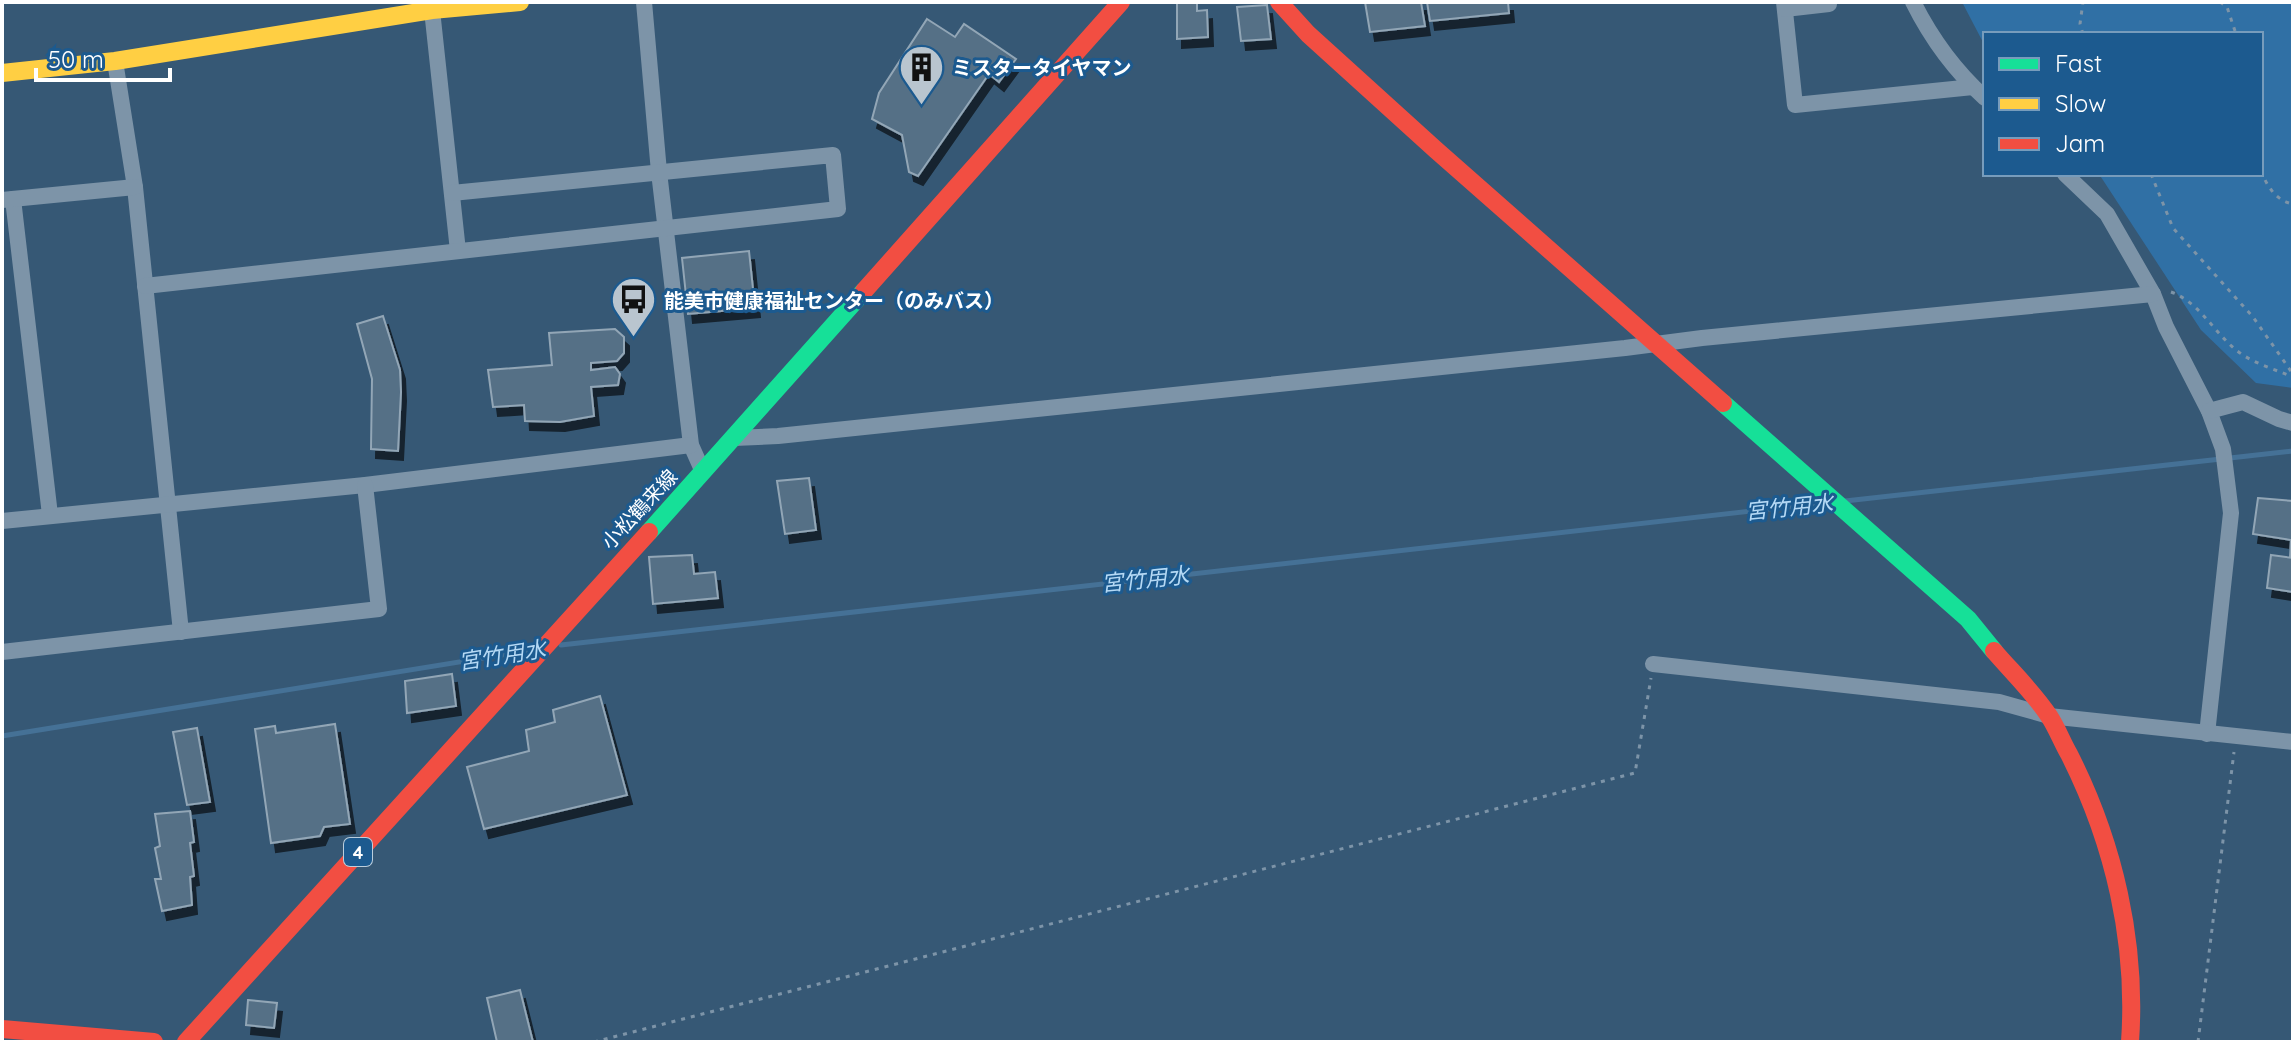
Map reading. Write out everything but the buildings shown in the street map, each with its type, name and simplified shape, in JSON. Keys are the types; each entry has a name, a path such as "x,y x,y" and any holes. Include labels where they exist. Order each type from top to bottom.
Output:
{"main road":[{"path":"2,73 115,61 432,10 520,2"},
{"name":"小松鶴来線","path":"186,1042 734,438 1121,2"},
{"path":"1279,2 1308,34 1968,619 2049,716 2092,800 2117,883 2129,943 2133,1001 2130,1042"},
{"path":"2,1029 154,1042"}],"street":[{"path":"644,2 659,172 691,445 703,472"},
{"path":"1913,2 1926,29 1979,92"},
{"path":"1829,4 1784,6 1795,105 1979,92"},
{"path":"432,10 458,251"},
{"path":"115,61 135,187 181,632"},
{"path":"145,286 838,209 833,155 452,193"},
{"path":"2067,176 2107,214 2153,294 2166,327 2209,411 2223,449 2231,513 2207,734"},
{"path":"50,515 8,200 135,187"},
{"path":"734,438 2153,294"},
{"path":"2209,411 2243,402 2293,423"},
{"path":"2,521 365,485 691,445"},
{"path":"2,652 379,609 365,485"},
{"path":"1653,664 1999,702 2049,716 2293,742"}],"path":[{"path":"2082,32 2080,24 2083,2"},
{"path":"2220,2 2227,7 2235,32"},
{"path":"2152,176 2173,228 2253,317 2293,375"},
{"path":"2263,176 2267,186 2285,203 2293,204"},
{"path":"2153,294 2171,292 2187,299 2235,349 2248,358 2293,375"},
{"path":"594,1042 1635,773 1653,664"},
{"path":"2198,1042 2236,737"}],"shaded area":[{"path":"1962,2 2293,2 2293,388 2256,383 2201,330 2100,176 2263,176 2263,32 1983,32 1983,42"}],"waterway":[{"name":"宮竹用水","path":"1845,501 2293,451"},
{"name":"宮竹用水","path":"561,645 1823,503"},
{"name":"宮竹用水","path":"2,736 527,651"}],"traffic: fast":[{"path":"649,532 864,291"},
{"path":"1723,403 1968,619 1994,651"}],"traffic: slow":[{"path":"2,73 115,61 432,10 520,2"}],"traffic: jam":[{"path":"864,291 1121,2"},
{"path":"1279,2 1308,34 1436,150 1723,403"},
{"path":"186,1042 649,532"},
{"path":"1994,651 2037,699 2052,721 2098,822 2110,858 2126,930 2130,967 2130,1042"},
{"path":"2,1029 154,1042"}],"place":[{"name":"ミスタータイヤマン","path":"921,106"},
{"name":"能美市健康福祉センター（のみバス）","path":"633,339"}]}
